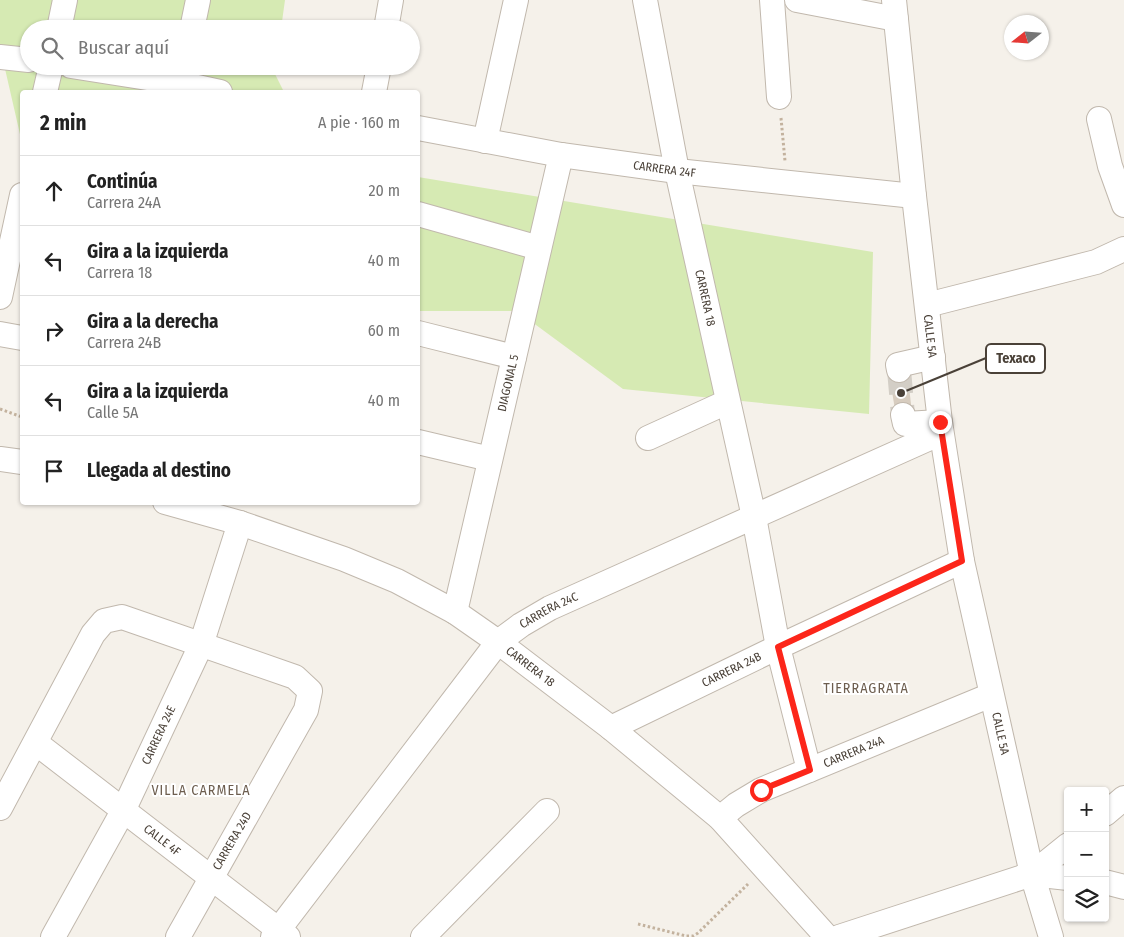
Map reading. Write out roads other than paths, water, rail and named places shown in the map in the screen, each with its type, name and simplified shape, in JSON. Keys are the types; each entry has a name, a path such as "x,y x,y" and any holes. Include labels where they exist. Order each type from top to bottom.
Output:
{"street":[{"path":"61,20 66,0"},
{"path":"194,20 198,0"},
{"path":"388,20 391,0"},
{"path":"485,141 516,0"},
{"name":"CARRERA 18","path":"645,0 677,171 754,517 778,647 810,770"},
{"path":"772,0 779,97"},
{"path":"797,0 895,9"},
{"name":"CALLE 5A","path":"895,9 940,428 962,561 1032,874 1051,937"},
{"path":"0,56 20,59"},
{"path":"45,90 49,75"},
{"path":"136,75 180,81 213,90"},
{"path":"374,90 377,75"},
{"path":"1099,119 1110,166 1124,205"},
{"name":"CARRERA 24F","path":"420,128 561,155 677,171 914,196"},
{"name":"DIAGONAL 5","path":"454,612 561,155"},
{"path":"0,297 20,204"},
{"path":"420,215 539,248"},
{"path":"927,305 1096,262 1124,249"},
{"path":"0,334 20,338"},
{"path":"420,334 514,357"},
{"path":"899,370 898,365 932,357"},
{"path":"648,438 728,402"},
{"path":"904,415 904,424 940,428"},
{"name":"CARRERA 24C","path":"280,934 498,642 550,608 754,517 940,428"},
{"path":"420,442 490,459"},
{"path":"0,459 20,462"},
{"name":"CARRERA 18","path":"180,505 230,515 344,559 397,580 454,612 498,642 611,728 720,818 827,937"},
{"name":"CARRERA 24E","path":"53,937 123,811 201,645 230,515"},
{"name":"CARRERA 24B","path":"611,728 962,561"},
{"path":"0,808 93,634 104,621 122,617 201,645"},
{"name":"CARRERA 24D","path":"178,937 306,710 310,691 295,677 201,645"},
{"name":"CARRERA 24A","path":"720,818 736,805 761,790 991,695"},
{"name":"CALLE 4F","path":"36,743 211,877 280,934"},
{"path":"1109,811 1124,798"},
{"path":"423,937 547,811"},
{"path":"839,937 1032,874 1064,848"},
{"path":"1032,874 1064,878"},
{"path":"1109,883 1124,887"}],"tunnel":[{"path":"899,370 903,415"}],"place":[{"name":"Texaco","path":"901,393"}],"district":[{"name":"TIERRAGRATA","path":"866,688"},
{"name":"VILLA CARMELA","path":"201,790"}]}
